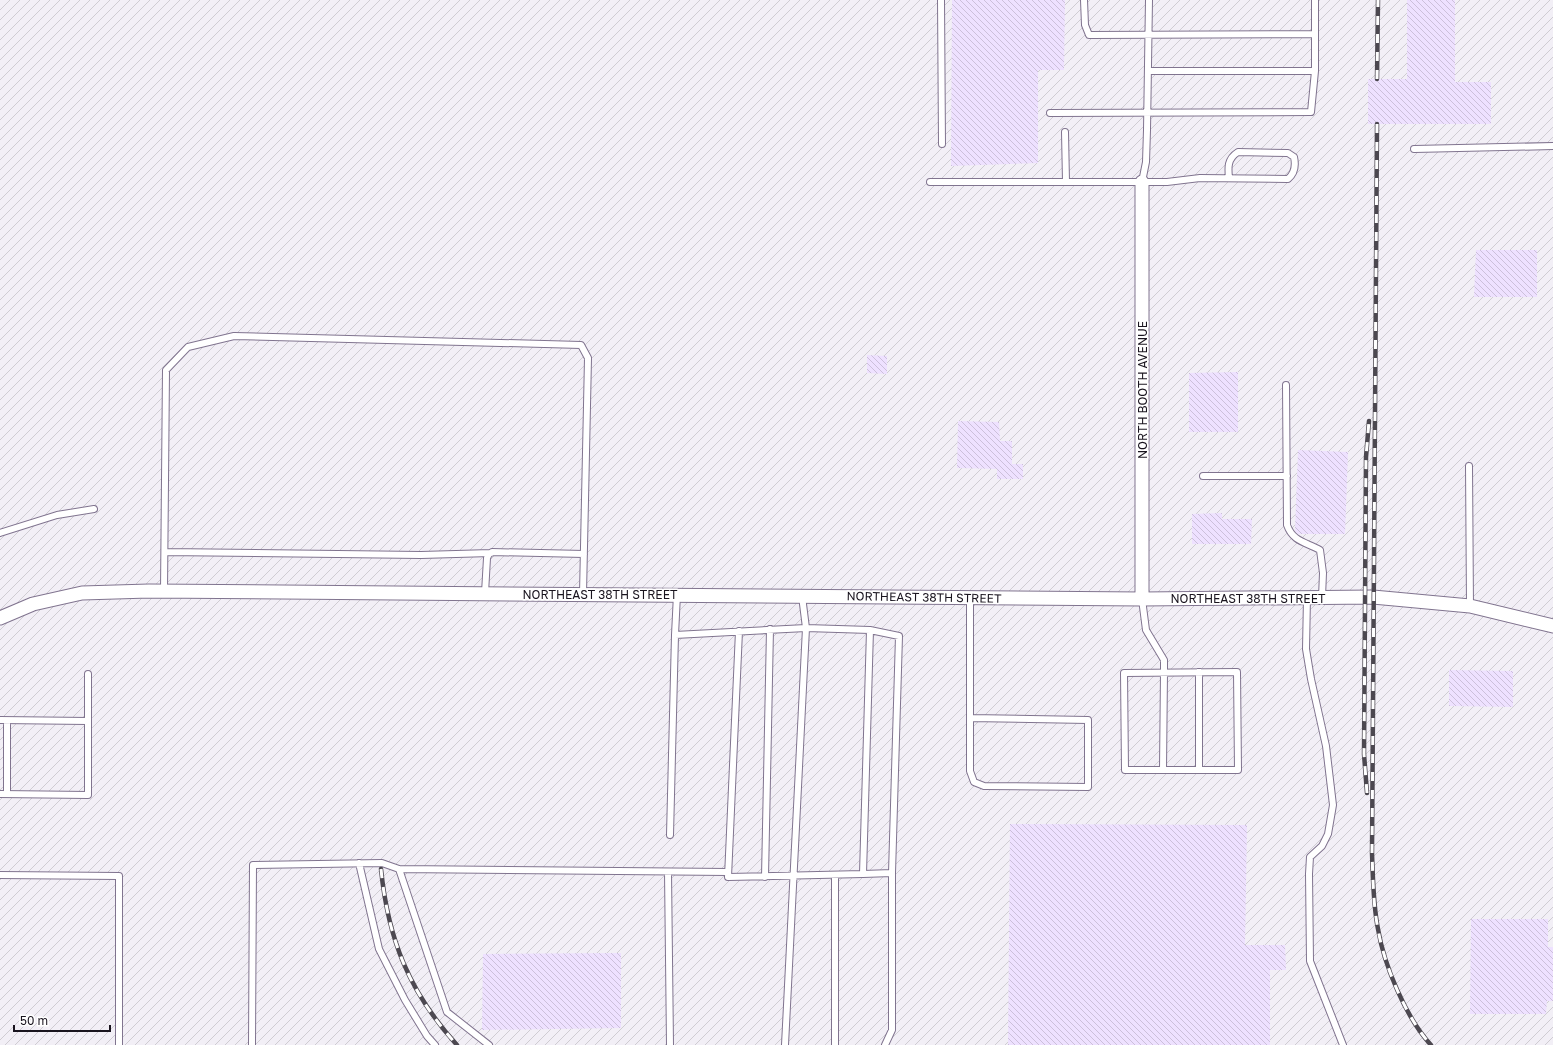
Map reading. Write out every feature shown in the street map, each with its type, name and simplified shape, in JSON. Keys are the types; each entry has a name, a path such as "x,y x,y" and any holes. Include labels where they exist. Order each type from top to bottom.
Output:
{"street":[{"name":"NORTH BOOTH AVENUE","path":"1142,182 1142,599"},
{"name":"NORTHEAST 38TH STREET","path":"0,618 33,604 82,593 149,591 802,595 1142,599 1373,597 1442,602 1470,606 1553,626"}],"lane":[{"path":"941,0 942,144"},
{"path":"1084,0 1085,25 1088,35 1315,34"},
{"path":"1142,182 1146,162 1149,0"},
{"path":"1050,113 1311,112 1315,71 1315,0"},
{"path":"1148,71 1315,71"},
{"path":"1065,132 1066,182"},
{"path":"1414,149 1553,146"},
{"path":"930,182 1166,182 1200,178 1288,180 1294,171 1296,162 1294,157 1288,153 1238,152 1228,164 1229,178"},
{"path":"164,591 166,370 188,347 234,336 581,345 588,358 583,594"},
{"path":"1286,385 1287,525 1290,533 1296,539 1320,550 1323,573 1322,597"},
{"path":"1469,466 1470,606"},
{"path":"1203,476 1287,476"},
{"path":"0,533 57,515 94,509"},
{"path":"165,552 421,555 491,553 584,554"},
{"path":"485,593 487,558 491,553"},
{"path":"670,835 677,594"},
{"path":"785,1045 806,628 802,595"},
{"path":"970,597 970,718 970,771 974,782 984,786 1088,787 1088,720 970,718"},
{"path":"1307,597 1306,649 1326,746 1333,805 1328,834 1322,846 1310,857 1310,961 1343,1045"},
{"path":"1142,599 1146,630 1164,660 1163,770"},
{"path":"675,635 806,628 870,630 899,636 892,873 892,1030 885,1045"},
{"path":"765,877 770,629"},
{"path":"864,874 870,630"},
{"path":"739,631 728,877 793,877 892,873"},
{"path":"1198,672 1199,770"},
{"path":"1198,672 1237,672 1238,770 1125,770 1124,673 1198,672"},
{"path":"7,721 3,794 88,795 88,674"},
{"path":"0,720 88,721"},
{"path":"359,863 379,949 405,1000 427,1036 435,1045"},
{"path":"252,1045 253,865 382,863 399,869 728,872"},
{"path":"399,869 447,1012 489,1045"},
{"path":"668,872 670,1045"},
{"path":"0,875 119,876 119,1045"},
{"path":"835,875 835,1045"}],"shaded area":[{"path":"0,0 1553,0 1553,1045 0,1045"}],"building":[{"path":"952,0 1065,0 1064,70 1038,70 1038,163 951,166"},
{"path":"1407,0 1455,0 1455,82 1491,82 1491,124 1368,124 1368,79 1407,79"},
{"path":"1476,250 1537,250 1537,297 1474,297"},
{"path":"867,355 887,356 887,374 867,373"},
{"path":"1238,372 1238,432 1189,432 1189,373"},
{"path":"958,421 999,422 1000,441 1012,441 1012,464 1023,464 1023,479 997,479 997,469 957,468"},
{"path":"1298,450 1348,452 1345,534 1298,534 1295,531"},
{"path":"1222,513 1222,519 1252,519 1251,544 1192,544 1192,514"},
{"path":"1449,670 1513,671 1513,707 1449,706"},
{"path":"1010,824 1247,825 1245,945 1285,945 1286,970 1270,970 1270,1045 1008,1045"},
{"path":"1471,919 1548,919 1548,947 1553,947 1553,1001 1547,1001 1546,1014 1470,1014"},
{"path":"621,953 621,1028 482,1030 483,954"}],"railway":[{"path":"1377,79 1378,0"},
{"path":"1377,124 1372,853 1375,910 1385,959 1397,990 1413,1021 1431,1045"},
{"path":"1367,793 1364,754 1366,457 1369,421"},
{"path":"381,869 389,919 395,941 404,963 426,1005 457,1045"}]}
